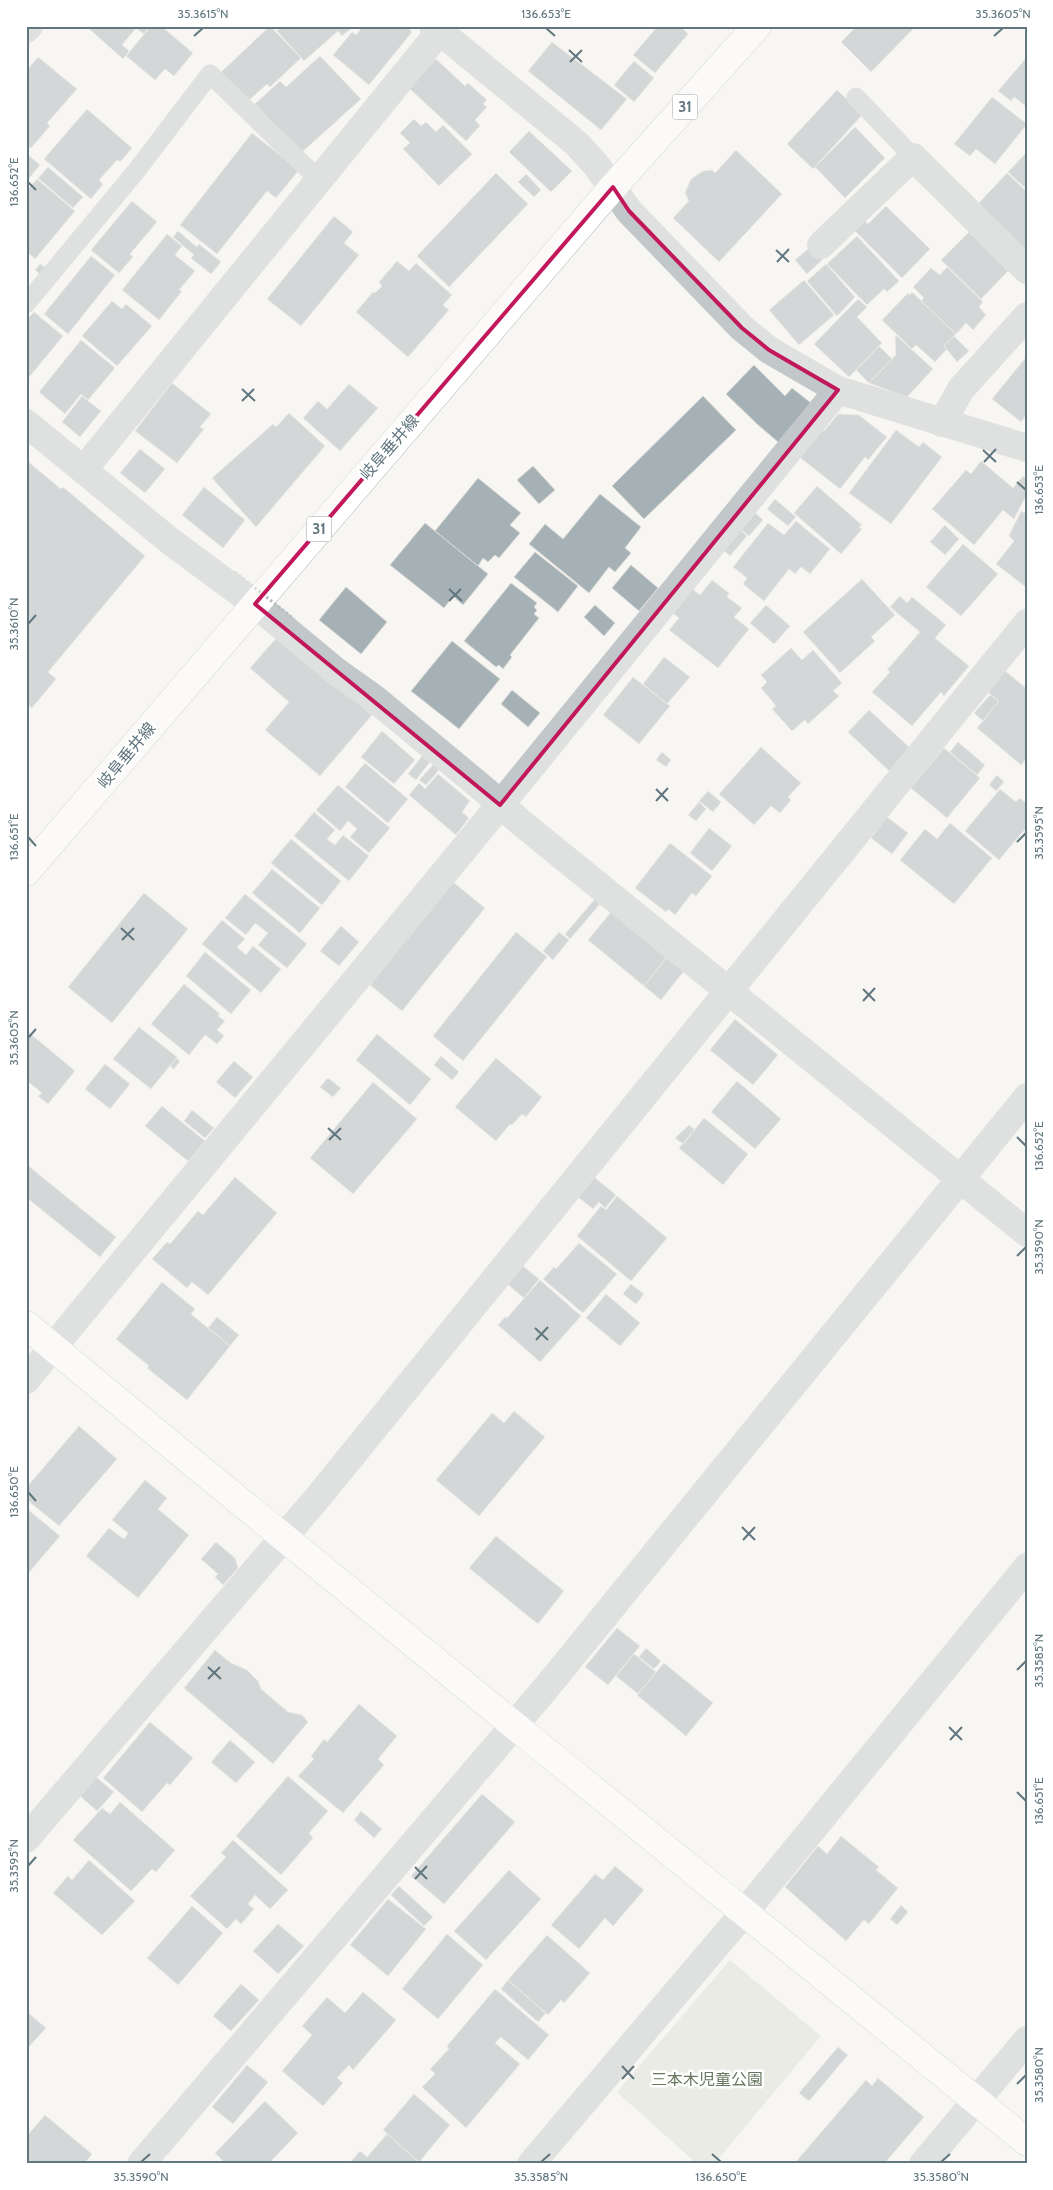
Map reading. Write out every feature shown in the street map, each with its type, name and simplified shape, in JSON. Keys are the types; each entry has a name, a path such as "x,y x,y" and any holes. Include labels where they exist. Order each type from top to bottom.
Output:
{"street":[{"path":"26,29 29,26"},
{"name":"岐阜垂井線","path":"26,872 613,187 757,26"},
{"path":"84,468 320,178 437,29 576,143 613,187 629,210 742,328 770,350 838,390 1027,448"},
{"path":"821,245 913,157 1027,270"},
{"path":"942,423 961,389 1027,316"},
{"path":"26,1380 500,805 838,390"},
{"path":"26,423 84,468 177,547 255,604 337,672 420,736 488,792 500,805 728,992 1027,1233"},
{"path":"26,1839 319,1496 1027,623"},
{"path":"141,2164 553,1680 1027,1097"},
{"path":"26,1325 282,1538 514,1724 1027,2142"},
{"path":"531,2164 744,1913 1027,1567"},
{"path":"923,2164 1027,2040"}],"lane":[{"path":"26,304 137,170 210,74 308,169 320,178"},
{"path":"856,97 913,157"}],"path":[{"path":"235,572 294,619"}],"highlighted area":[{"path":"613,187 629,211 742,328 769,350 838,390 500,805 255,604"}],"green space":[{"name":"三本木児童公園","path":"730,1960 821,2036 714,2164 697,2164 617,2092"}],"building":[{"path":"86,26 150,26 144,34 136,28 122,45 129,51 123,59"},
{"path":"151,26 161,26 193,53 174,76 165,69 155,80 126,56"},
{"path":"270,26 301,58 270,87 267,84 247,102 219,74"},
{"path":"281,26 354,26 342,36 338,31 304,61 277,31"},
{"path":"363,26 406,26 412,32 369,85 333,55 352,32 356,35"},
{"path":"658,26 680,26 688,34 655,73 633,55"},
{"path":"857,26 916,26 871,72 841,42"},
{"path":"552,42 627,99 601,130 528,71"},
{"path":"320,56 361,99 301,153 255,104 280,81 286,87"},
{"path":"38,57 77,89 47,123 50,126 31,148 26,144 26,71"},
{"path":"1027,57 1027,107 1014,97 1011,101 998,91"},
{"path":"436,59 465,86 468,83 487,100 483,104 487,107 475,120 480,126 466,141 409,88"},
{"path":"634,61 654,78 634,102 614,85"},
{"path":"837,90 863,114 813,169 787,144"},
{"path":"992,97 1027,124 995,164 976,149 970,156 954,144"},
{"path":"87,109 132,148 120,162 117,160 99,180 103,184 91,199 44,159"},
{"path":"414,119 421,126 426,122 436,132 443,125 472,154 439,186 403,149 410,143 400,133"},
{"path":"855,127 885,158 845,198 815,167"},
{"path":"529,131 572,171 551,192 509,152"},
{"path":"252,133 299,170 276,198 267,191 217,254 180,225"},
{"path":"736,150 782,194 719,262 673,218 689,201 685,193 691,179 703,171 712,170 715,173"},
{"path":"1027,152 1027,190 1008,172"},
{"path":"26,153 40,165 26,182"},
{"path":"48,167 83,197 73,208 38,178"},
{"path":"496,173 528,204 449,287 417,256"},
{"path":"1007,173 1027,192 1026,251 977,205"},
{"path":"526,174 541,190 534,197 518,182"},
{"path":"37,179 75,211 35,259 26,251 26,191"},
{"path":"132,201 157,222 130,254 133,257 119,273 91,250"},
{"path":"886,206 930,249 902,278 854,230 864,220 868,224"},
{"path":"334,216 353,232 344,243 359,255 301,326 267,299"},
{"path":"178,231 197,247 199,244 221,262 211,274 191,258 194,255 173,237"},
{"path":"969,232 1008,271 981,299 941,260"},
{"path":"167,234 182,246 175,255 195,271 179,290 182,291 159,320 122,290"},
{"path":"857,236 899,281 887,292 884,289 867,305 827,264"},
{"path":"815,243 823,259 807,274 795,260"},
{"path":"91,256 115,275 68,334 44,314"},
{"path":"397,261 409,271 416,263 452,295 443,305 449,310 408,357 356,312 373,292 375,293 382,286 379,282"},
{"path":"40,264 47,268 41,275 35,270"},
{"path":"826,264 855,297 837,316 807,281"},
{"path":"947,267 983,302 979,307 986,315 973,330 966,323 956,334 921,301 924,298 913,287 931,268 940,275"},
{"path":"804,280 834,315 799,345 769,310"},
{"path":"912,292 956,334 944,346 947,349 935,362 916,345 912,349 882,320 908,293 910,295"},
{"path":"858,299 867,307 857,317 882,343 849,377 814,344"},
{"path":"112,301 122,309 126,304 152,326 117,366 82,336"},
{"path":"34,312 63,336 26,381 26,320"},
{"path":"897,336 933,369 907,397 869,383 896,355 895,337"},
{"path":"954,336 969,351 957,362 944,346"},
{"path":"81,340 115,368 88,400 81,394 65,414 39,392"},
{"path":"879,346 892,359 869,383 856,370"},
{"path":"1027,356 1027,414 1021,422 992,399"},
{"path":"754,365 785,396 792,388 811,403 778,442 726,394"},
{"path":"172,383 211,414 200,427 204,429 177,463 135,431"},
{"path":"349,384 378,408 340,451 303,418 318,401 327,409"},
{"path":"82,396 101,411 80,437 62,422"},
{"path":"703,396 736,430 644,519 612,486"},
{"path":"289,413 325,446 256,527 212,478 273,424 276,427"},
{"path":"838,414 859,415 887,437 868,460 865,457 840,489 798,456 820,428 824,431"},
{"path":"896,430 919,447 923,442 942,457 891,524 849,493"},
{"path":"140,449 165,469 145,493 120,473"},
{"path":"26,460 61,489 63,487 145,556 48,672 56,679 32,708 26,703"},
{"path":"981,461 1013,488 1023,476 1027,479 1027,494 1014,519 1003,510 974,545 932,509 966,470 971,474"},
{"path":"533,466 555,490 539,504 517,480"},
{"path":"478,478 521,513 510,525 520,533 499,558 495,555 488,562 483,558 478,566 435,531"},
{"path":"817,486 862,525 859,527 862,529 841,554 794,513"},
{"path":"204,487 245,520 223,548 182,515"},
{"path":"600,494 641,527 625,548 631,553 615,572 609,567 589,593 529,544 545,524 563,539"},
{"path":"775,499 796,517 788,526 767,509"},
{"path":"752,510 763,520 749,536 738,527"},
{"path":"1021,511 1027,514 1027,588 996,564 1014,541 1009,536"},
{"path":"796,521 830,549 810,574 801,567 795,574 789,569 764,601 743,584 747,578 733,567 768,523 784,535"},
{"path":"425,523 488,574 463,605 453,596 444,608 390,565"},
{"path":"945,525 959,539 945,555 930,542"},
{"path":"738,528 747,536 730,556 721,548"},
{"path":"963,544 998,574 961,616 926,587"},
{"path":"535,552 578,586 558,612 514,577"},
{"path":"631,565 658,588 639,611 612,588"},
{"path":"862,579 895,615 871,637 875,641 840,673 803,632"},
{"path":"712,580 729,593 727,597 742,608 734,617 749,629 718,668 669,630 679,618 671,612 690,587 700,595"},
{"path":"511,583 537,603 534,607 537,610 534,614 539,618 510,655 512,657 503,669 499,665 496,667 464,641"},
{"path":"346,587 387,622 361,654 319,620"},
{"path":"900,596 907,603 912,597 946,625 935,638 969,666 944,696 941,692 912,726 872,692 890,672 887,670 920,632 890,607"},
{"path":"595,605 615,623 604,636 584,617"},
{"path":"766,605 790,626 774,644 750,623"},
{"path":"278,636 372,715 320,776 265,730 289,702 250,668"},
{"path":"452,641 500,679 459,729 411,691"},
{"path":"791,648 802,660 813,650 842,683 833,691 839,696 808,724 805,720 792,731 772,709 776,706 761,688 767,682 761,675"},
{"path":"664,657 690,677 667,704 643,684"},
{"path":"1004,670 1027,689 1027,758 1021,765 977,728 999,701 986,691"},
{"path":"633,677 670,706 639,744 603,715"},
{"path":"512,690 540,713 528,727 501,704"},
{"path":"990,695 999,701 983,721 974,713"},
{"path":"869,710 910,748 889,771 848,732"},
{"path":"382,731 415,760 394,784 361,757"},
{"path":"958,742 985,765 977,775 950,752"},
{"path":"761,747 801,783 788,797 791,800 780,813 771,806 754,825 719,794"},
{"path":"944,748 980,778 947,818 911,788"},
{"path":"662,752 671,760 666,767 656,760"},
{"path":"422,756 430,762 416,780 408,774"},
{"path":"365,763 408,799 388,823 345,787"},
{"path":"433,765 439,770 426,785 419,780"},
{"path":"438,774 470,801 462,812 469,818 456,835 409,795 419,783 425,789"},
{"path":"997,775 1004,782 996,791 989,785"},
{"path":"338,785 390,828 369,853 350,837 357,829 348,821 340,831 316,810"},
{"path":"1000,789 1016,802 1019,798 1027,803 1027,827 999,860 965,831"},
{"path":"708,791 721,802 713,812 699,801"},
{"path":"699,802 706,809 696,821 688,815"},
{"path":"314,812 335,830 327,839 335,845 343,835 369,856 349,881 294,836"},
{"path":"887,817 908,833 892,854 871,838"},
{"path":"950,823 992,858 954,904 900,860 925,829 937,839"},
{"path":"709,828 732,846 712,871 690,853"},
{"path":"291,839 341,881 322,905 271,863"},
{"path":"670,843 712,876 696,896 692,893 675,915 668,909 666,912 635,888"},
{"path":"272,869 320,908 300,933 252,893"},
{"path":"453,882 485,908 402,1011 370,985"},
{"path":"144,893 188,929 112,1023 68,987"},
{"path":"245,894 307,944 287,968 258,945 268,933 255,923 246,935 225,918"},
{"path":"595,899 600,904 570,939 565,934"},
{"path":"611,912 667,957 644,986 588,940"},
{"path":"222,920 245,939 237,947 246,955 253,946 281,969 261,993 202,944"},
{"path":"341,926 359,942 339,966 320,951"},
{"path":"516,932 547,957 463,1061 433,1036"},
{"path":"559,932 569,940 553,960 543,951"},
{"path":"205,952 251,990 231,1014 186,976"},
{"path":"667,957 684,971 661,1000 644,986"},
{"path":"184,984 220,1014 218,1016 225,1021 217,1030 224,1036 217,1044 205,1035 189,1055 151,1024"},
{"path":"735,1019 778,1055 753,1085 710,1050"},
{"path":"139,1027 177,1057 151,1089 113,1059"},
{"path":"26,1030 75,1071 48,1104 38,1096 42,1093 26,1080"},
{"path":"377,1034 431,1079 410,1105 356,1060"},
{"path":"441,1056 459,1072 452,1080 434,1065"},
{"path":"176,1058 180,1061 174,1069 170,1066"},
{"path":"496,1058 542,1097 526,1117 522,1114 512,1125 510,1124 496,1141 455,1107"},
{"path":"234,1061 253,1077 235,1098 216,1082"},
{"path":"105,1064 130,1084 110,1109 85,1089"},
{"path":"328,1078 341,1088 333,1097 320,1087"},
{"path":"737,1081 781,1119 755,1149 711,1112"},
{"path":"373,1082 417,1119 353,1194 310,1158"},
{"path":"162,1106 205,1141 188,1161 145,1126"},
{"path":"192,1110 214,1128 205,1138 184,1121"},
{"path":"704,1118 748,1154 723,1185 679,1148"},
{"path":"689,1125 695,1130 683,1144 675,1138"},
{"path":"26,1164 116,1237 100,1257 26,1197"},
{"path":"235,1177 277,1213 208,1295 192,1282 187,1288 152,1259 167,1242 170,1244 198,1211 203,1215"},
{"path":"594,1177 616,1195 605,1208 599,1202 593,1209 578,1197"},
{"path":"617,1196 667,1238 631,1281 577,1236 601,1206 606,1210"},
{"path":"579,1243 617,1274 583,1313 543,1279 554,1267 556,1269"},
{"path":"523,1266 539,1279 524,1298 507,1284"},
{"path":"540,1280 581,1316 540,1362 498,1325 505,1317 507,1318"},
{"path":"162,1282 195,1309 191,1314 230,1346 187,1400 147,1368 149,1366 116,1339"},
{"path":"631,1284 644,1294 636,1304 623,1294"},
{"path":"606,1294 640,1323 620,1346 586,1318"},
{"path":"217,1317 239,1335 230,1346 208,1328"},
{"path":"514,1411 545,1437 479,1516 436,1480 492,1413 504,1423"},
{"path":"79,1426 117,1459 59,1526 26,1499 26,1488"},
{"path":"145,1480 167,1498 158,1509 189,1535 138,1598 86,1556 109,1528 124,1539 128,1533 112,1520"},
{"path":"26,1508 60,1536 26,1576"},
{"path":"496,1536 564,1591 538,1624 469,1568"},
{"path":"216,1542 235,1558 238,1568 223,1585 215,1577 218,1574 201,1559"},
{"path":"617,1628 640,1646 608,1685 585,1667"},
{"path":"646,1648 661,1661 654,1669 639,1657"},
{"path":"215,1650 231,1663 247,1670 258,1681 261,1689 288,1712 302,1715 308,1722 273,1764 184,1688"},
{"path":"634,1654 656,1672 638,1694 616,1676"},
{"path":"664,1663 713,1703 686,1736 637,1695"},
{"path":"359,1704 397,1736 378,1759 384,1765 343,1813 298,1776 314,1759 311,1756 324,1739 327,1742"},
{"path":"150,1722 193,1758 170,1785 167,1783 142,1812 103,1778"},
{"path":"230,1740 255,1762 236,1783 211,1762"},
{"path":"288,1776 328,1811 309,1833 313,1838 281,1875 236,1836"},
{"path":"96,1777 114,1792 97,1811 80,1796"},
{"path":"482,1794 515,1822 444,1904 411,1876"},
{"path":"120,1802 175,1850 156,1872 152,1869 131,1891 73,1840 102,1808 110,1814"},
{"path":"361,1811 382,1829 374,1838 354,1820"},
{"path":"841,1836 879,1867 876,1870 898,1888 869,1924 864,1920 846,1941 785,1887 818,1846 827,1854"},
{"path":"233,1840 288,1890 270,1909 255,1895 248,1904 254,1909 241,1924 236,1919 227,1929 190,1896 226,1857 221,1853"},
{"path":"89,1860 135,1901 102,1935 53,1893 68,1876 72,1880"},
{"path":"615,1866 644,1890 613,1926 605,1918 579,1949 551,1925 595,1874 603,1880"},
{"path":"509,1870 541,1899 486,1960 454,1931"},
{"path":"399,1886 433,1917 424,1926 391,1895"},
{"path":"388,1899 426,1929 388,1976 350,1945"},
{"path":"901,1905 908,1912 897,1925 890,1919"},
{"path":"192,1906 223,1933 178,1985 147,1958"},
{"path":"278,1924 304,1946 278,1974 253,1951"},
{"path":"447,1934 483,1965 438,2019 402,1989"},
{"path":"547,1935 590,1973 564,2003 561,2000 548,2015 508,1980"},
{"path":"508,1980 546,2013 538,2022 501,1989"},
{"path":"241,1984 259,2000 231,2031 213,2016"},
{"path":"495,1989 549,2035 528,2060 501,2037 495,2043 520,2064 466,2128 422,2087 435,2074 430,2069 449,2049 447,2046"},
{"path":"363,1992 396,2020 353,2070 349,2065 337,2078 343,2083 323,2106 282,2071 312,2035 302,2026 327,1997 345,2013"},
{"path":"26,2011 46,2028 26,2050"},
{"path":"838,2047 848,2055 809,2101 799,2093"},
{"path":"247,2065 268,2082 233,2124 212,2107"},
{"path":"878,2078 924,2117 884,2164 794,2164 866,2080 872,2086"},
{"path":"414,2094 450,2125 419,2162 383,2130"},
{"path":"265,2101 298,2133 268,2164 226,2164 215,2153"},
{"path":"45,2115 92,2154 84,2164 26,2164 26,2137"},
{"path":"387,2134 417,2160 413,2164 349,2164 360,2151 367,2157"}]}
